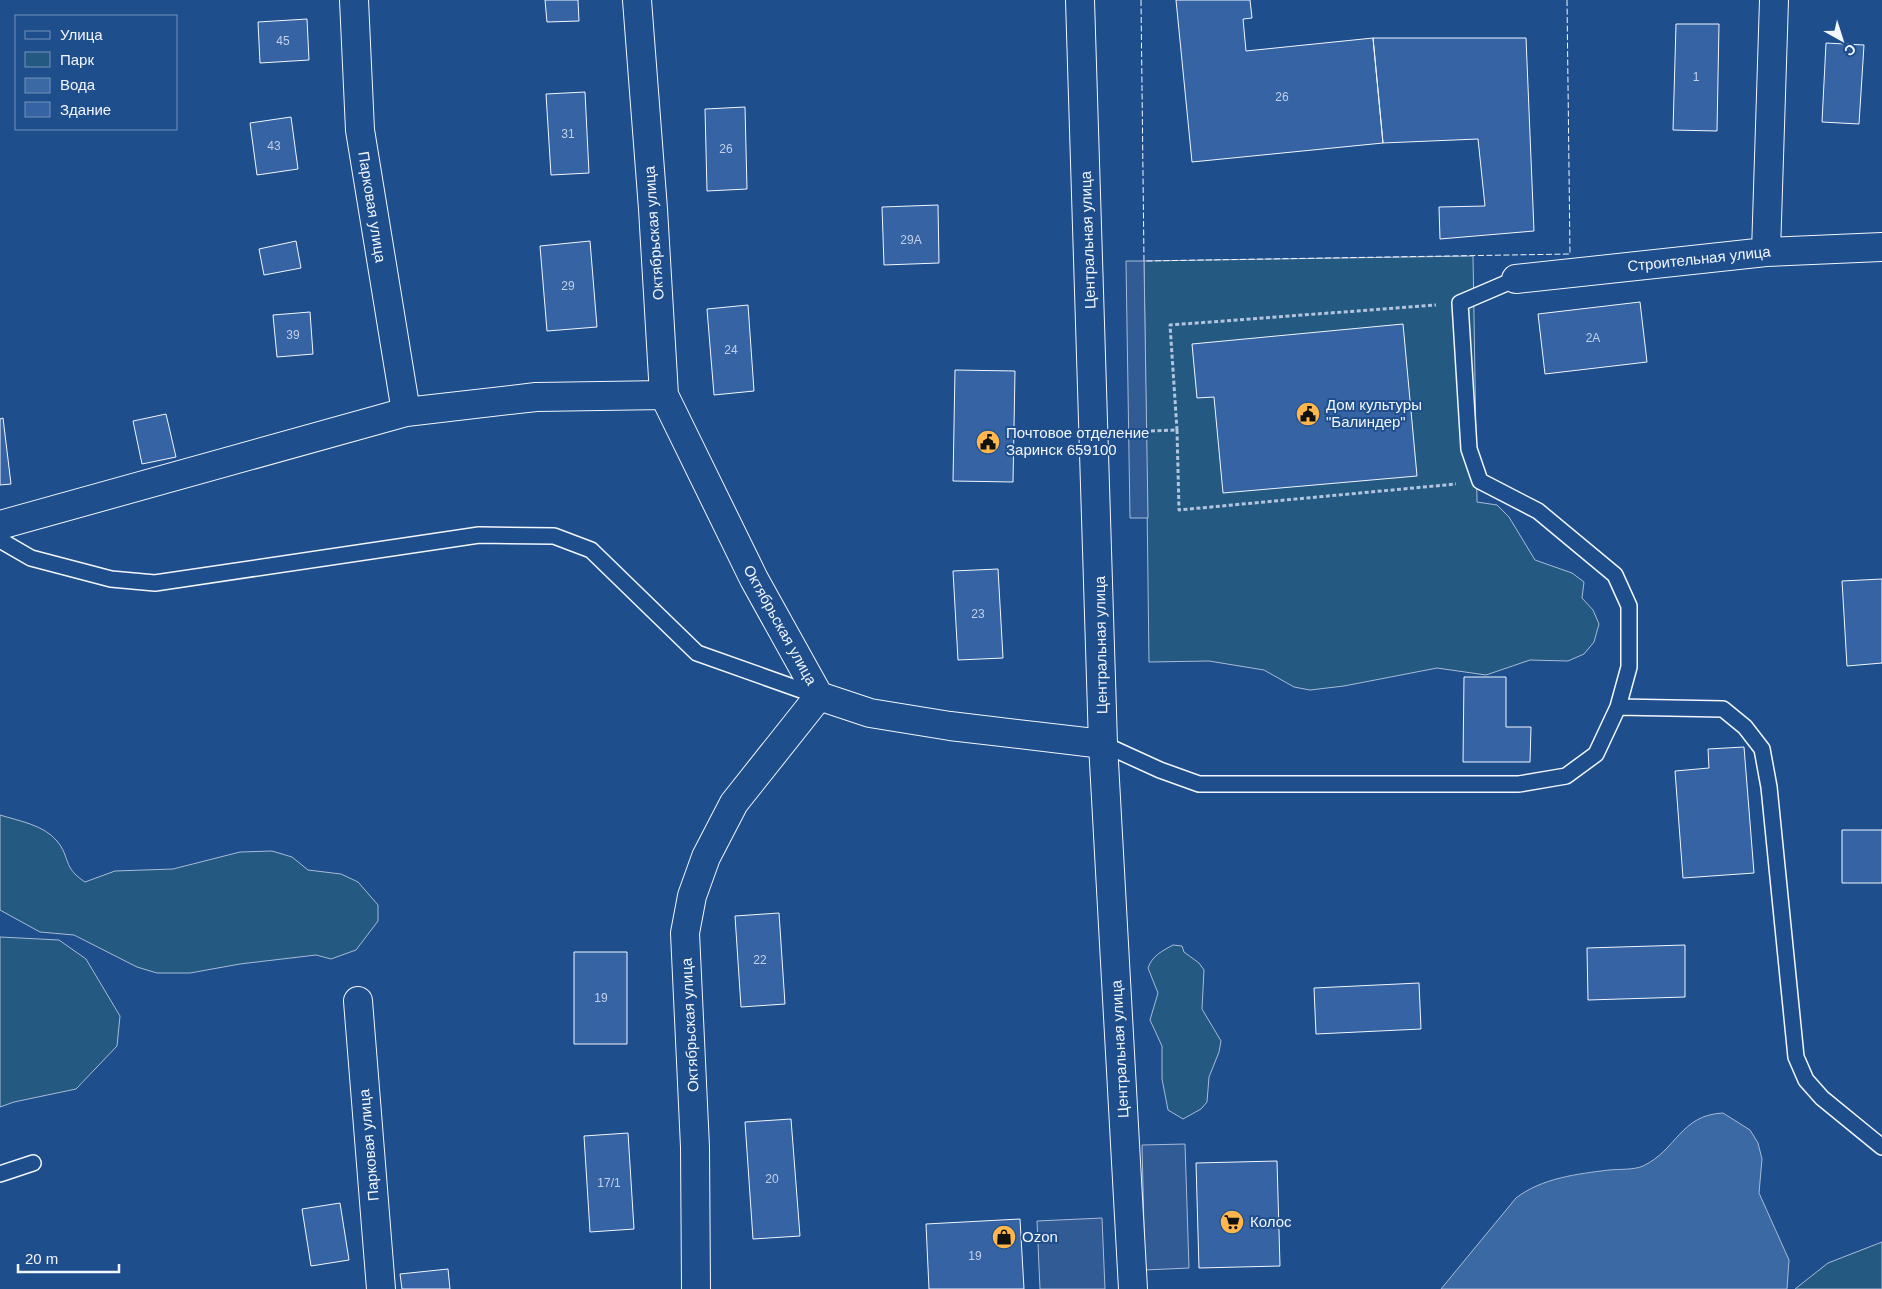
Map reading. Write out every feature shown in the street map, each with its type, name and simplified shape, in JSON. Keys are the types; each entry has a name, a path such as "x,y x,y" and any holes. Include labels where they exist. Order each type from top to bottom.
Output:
{"street":[{"name":"Парковая улица","path":"354,0 360,130 406,412"},
{"name":"Октябрьская улица","path":"637,0 654,209 664,395 754,579 819,696 734,803 706,857 692,896 685,933 695,1147 696,1289"},
{"name":"Центральная улица","path":"1080,0 1103,744 1132,1289"},
{"path":"1766,252 1774,0"},
{"name":"Строительная улица","path":"1516,279 1766,252 1882,247"},
{"path":"1,530 406,412 536,397 664,395"},
{"path":"819,696 879,714 950,726 1103,744"},
{"name":"Парковая улица","path":"358,1001 381,1289"}],"lane":[{"path":"1103,744 1160,770 1199,784 1519,784 1566,776 1596,754 1618,707 1629,667 1629,606 1615,575 1538,511 1480,481 1469,449 1460,303 1516,279"},
{"path":"1,530 31,558 111,579 155,583 479,535 554,536 591,550 697,653 819,696"},
{"path":"1618,707 1723,709 1745,727 1762,749 1769,787 1796,1057 1806,1080 1822,1098 1882,1147"},
{"path":"0,1174 33,1163"}],"path":[{"path":"1460,303 1170,325 1177,430 1179,510 1480,481"},
{"path":"1141,432 1177,430"}],"green space":[{"path":"1473,256 1477,502 1497,505 1509,517 1535,560 1572,573 1584,582 1582,598 1593,610 1599,624 1594,642 1584,654 1568,661 1530,660 1486,675 1437,668 1344,686 1310,690 1294,687 1264,670 1209,661 1149,662 1144,261"},
{"path":"0,815 31,824 52,836 64,852 73,872 85,882 115,871 173,869 240,852 272,851 292,857 308,870 341,874 358,882 378,905 378,921 356,950 331,959 316,955 240,964 190,973 157,973 137,967 74,935 40,932 0,910"},
{"path":"0,937 59,940 86,959 120,1016 117,1046 76,1089 14,1102 0,1107"},
{"path":"1173,945 1182,946 1184,952 1199,963 1204,970 1202,1009 1221,1041 1219,1052 1209,1077 1207,1102 1201,1109 1183,1119 1168,1110 1162,1079 1162,1046 1150,1020 1158,993 1148,968 1155,957"},
{"path":"1882,1242 1882,1289 1795,1289 1828,1263"}],"shaded area":[{"path":"1126,261 1144,261 1148,518 1130,518"},
{"path":"1185,1144 1189,1268 1145,1270 1142,1145"},
{"path":"1102,1218 1105,1289 1040,1289 1037,1221"}],"water":[{"path":"1723,1113 1750,1130 1758,1143 1762,1159 1759,1193 1789,1260 1787,1289 1441,1289 1516,1198 1526,1191 1548,1181 1572,1175 1643,1166 1664,1151 1688,1126 1697,1120 1709,1115"}],"building":[{"path":"545,0 578,0 579,21 547,22"},
{"path":"1176,0 1250,0 1252,18 1243,19 1246,51 1373,38 1383,143 1192,162"},
{"path":"307,19 309,60 260,63 258,22"},
{"path":"1676,24 1719,24 1717,131 1673,130"},
{"path":"1373,38 1526,38 1534,231 1440,239 1439,207 1485,206 1478,139 1383,143"},
{"path":"1826,43 1864,45 1859,124 1822,122"},
{"path":"585,92 589,173 551,175 546,94"},
{"path":"745,107 747,189 707,191 705,109"},
{"path":"291,117 298,169 257,175 250,123"},
{"path":"938,205 939,263 884,265 882,207"},
{"path":"296,241 301,268 264,275 259,249"},
{"path":"590,241 597,327 547,331 540,246"},
{"path":"1640,302 1647,362 1545,374 1538,314"},
{"path":"748,305 754,391 714,395 707,309"},
{"path":"310,312 313,354 277,357 273,315"},
{"path":"1403,324 1417,476 1223,493 1214,397 1197,398 1192,344"},
{"path":"955,370 1015,371 1013,482 953,481"},
{"path":"166,414 176,457 142,464 133,421"},
{"path":"3,418 11,484 0,485 0,419"},
{"path":"998,569 1003,658 958,660 953,571"},
{"path":"1882,579 1882,663 1847,666 1842,581"},
{"path":"1464,677 1506,677 1506,727 1531,727 1530,762 1463,762"},
{"path":"1744,747 1754,873 1683,878 1675,771 1709,768 1708,749"},
{"path":"1842,830 1882,830 1882,883 1842,883"},
{"path":"779,913 785,1004 741,1007 735,916"},
{"path":"1685,945 1685,997 1588,1000 1587,948"},
{"path":"574,952 627,952 627,1044 574,1044"},
{"path":"1419,983 1421,1029 1316,1034 1314,988"},
{"path":"791,1119 800,1236 753,1239 745,1122"},
{"path":"628,1133 634,1229 590,1232 584,1136"},
{"path":"1277,1161 1280,1266 1199,1268 1196,1163"},
{"path":"340,1203 349,1260 311,1266 302,1209"},
{"path":"1020,1219 1024,1289 929,1289 926,1224"},
{"path":"448,1269 450,1289 402,1289 400,1274"}],"fence":[{"path":"1141,0 1144,261 1570,254 1567,0"}],"place":[{"name":"Дом культуры \"Балиндер\"","path":"1308,414"},
{"name":"Почтовое отделение Заринск 659100","path":"988,442"},
{"name":"Колос","path":"1232,1222"},
{"name":"Ozon","path":"1004,1237"}]}
